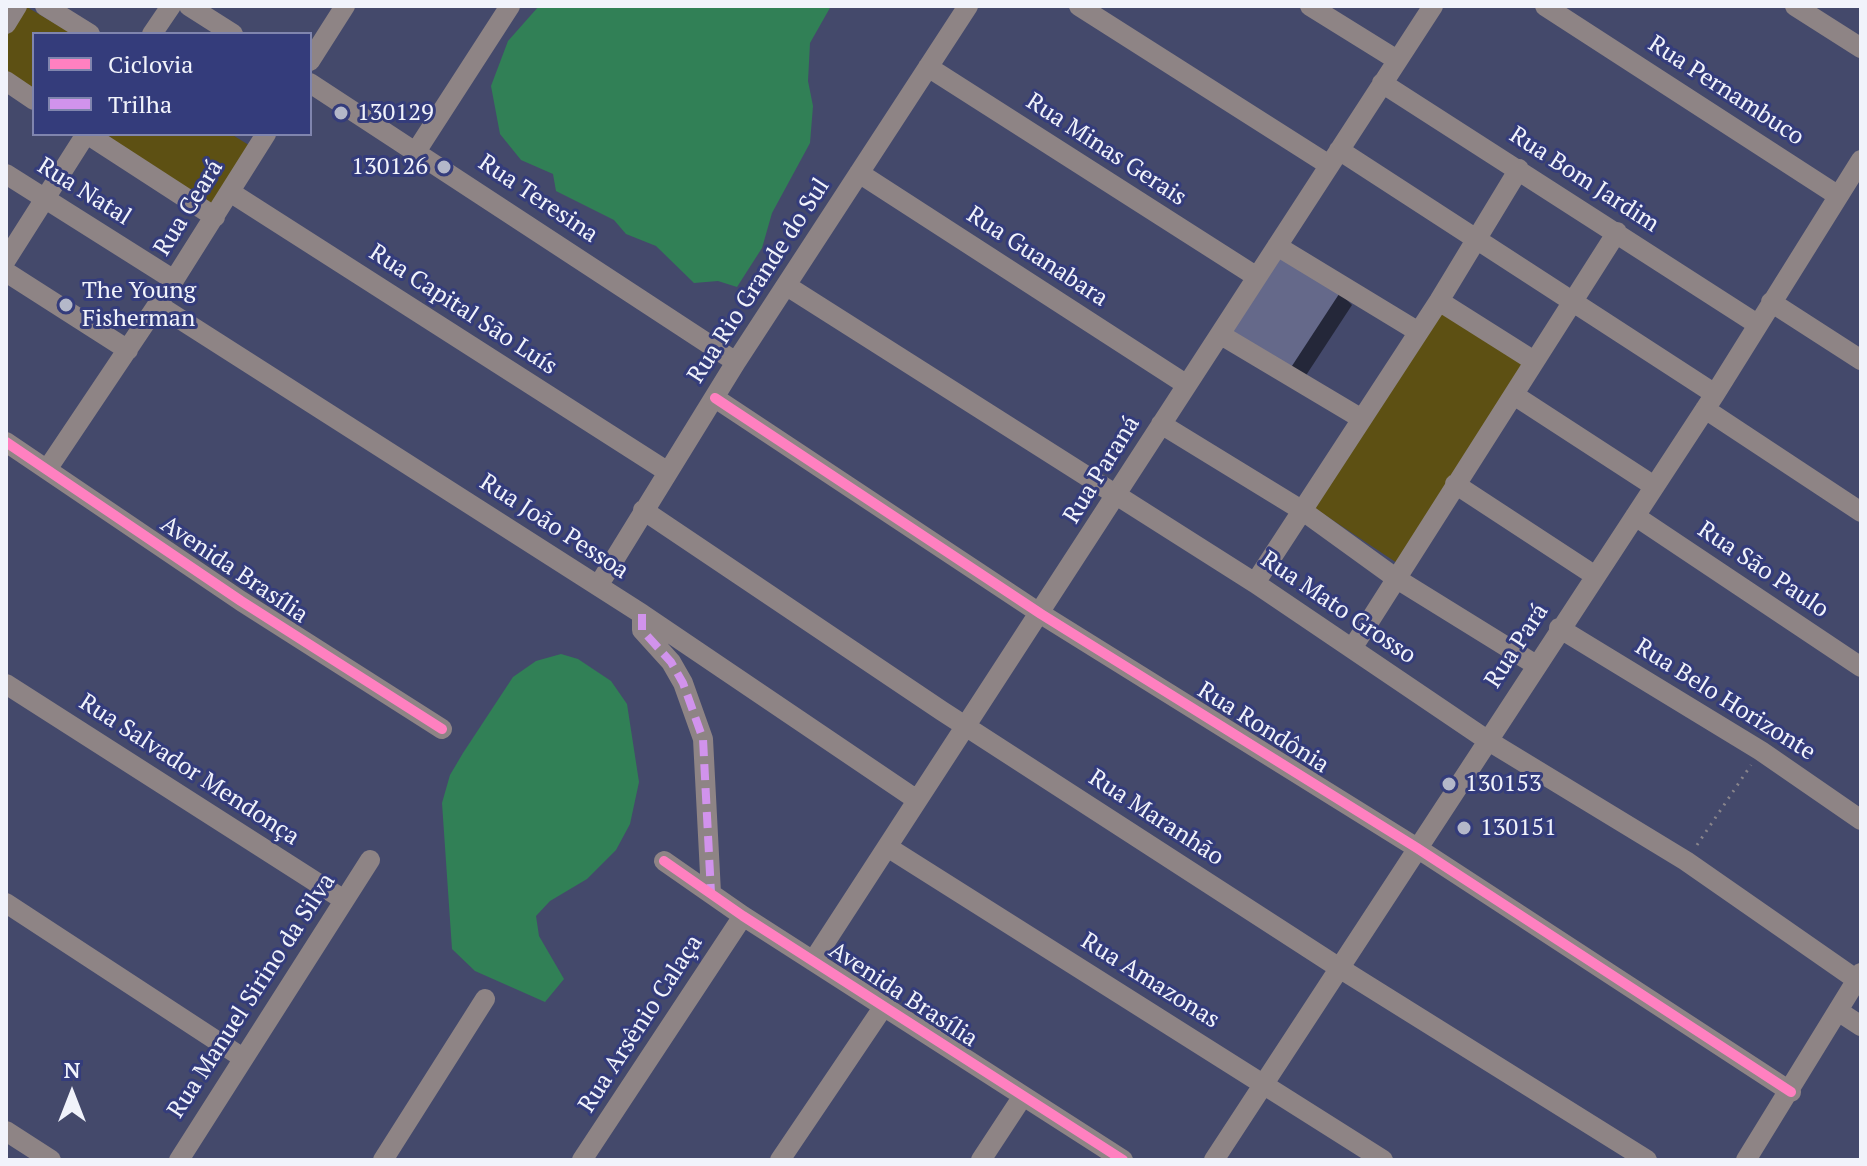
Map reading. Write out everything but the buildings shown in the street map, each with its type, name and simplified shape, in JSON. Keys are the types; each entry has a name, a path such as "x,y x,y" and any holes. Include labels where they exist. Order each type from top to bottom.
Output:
{"street":[{"path":"6,24 17,6"},
{"path":"45,6 87,32"},
{"path":"153,32 171,6"},
{"path":"189,6 230,32"},
{"path":"312,58 345,6"},
{"path":"417,150 510,6"},
{"name":"Rua Rio Grande do Sul","path":"598,586 736,362 968,6"},
{"path":"1079,6 1334,158 1476,238 1574,303 1861,512"},
{"path":"1310,6 1397,60"},
{"name":"Rua Paraná","path":"813,961 1433,6"},
{"name":"Rua Pernambuco","path":"1545,6 1837,195"},
{"path":"1795,6 1861,48"},
{"name":"Rua Minas Gerais","path":"928,67 1257,277"},
{"path":"6,81 32,99"},
{"name":"Rua Bom Jardim","path":"1382,83 1757,324"},
{"name":"Rua Teresina","path":"312,84 417,150 736,362"},
{"path":"6,260 85,136"},
{"path":"89,136 215,217"},
{"name":"Rua Ceará","path":"48,468 215,217 259,137"},
{"name":"Rua Pará","path":"1214,1160 1710,401 1861,160"},
{"path":"1255,583 1439,301 1519,169"},
{"name":"Rua Guanabara","path":"859,173 1187,385"},
{"name":"Rua Natal","path":"6,174 174,280"},
{"name":"Rua Capital São Luís","path":"230,192 668,472"},
{"path":"1353,647 1617,232"},
{"path":"1277,246 1417,331"},
{"path":"6,272 128,350"},
{"name":"Rua Mato Grosso","path":"787,286 1255,583 1487,740 1686,861 1859,977"},
{"path":"1439,301 1534,361"},
{"path":"1771,302 1861,360"},
{"name":"Rua João Pessoa","path":"158,305 642,614 917,800"},
{"path":"1221,335 1362,419"},
{"path":"1514,395 1654,486"},
{"name":"Rua Rondônia","path":"715,398 1041,614 1417,848 1791,1092"},
{"path":"1161,424 1303,511 1397,579 1536,665"},
{"name":"Avenida Brasília","path":"6,442 241,601 442,729"},
{"path":"1455,484 1594,575"},
{"name":"Rua Maranhão","path":"643,510 965,726 1341,969 1647,1160"},
{"name":"Rua São Paulo","path":"1635,516 1861,667"},
{"path":"642,614 642,630 671,662 683,683 703,739 711,893"},
{"name":"Rua Belo Horizonte","path":"1559,628 1761,751 1861,820"},
{"name":"Rua Salvador Mendonça","path":"6,684 344,900"},
{"name":"Rua Amazonas","path":"889,848 1266,1083 1383,1160"},
{"name":"Rua Manuel Sirino da Silva","path":"179,1160 370,860"},
{"name":"Avenida Brasília","path":"664,861 743,916 1123,1160"},
{"path":"6,903 243,1058"},
{"name":"Rua Arsênio Calaça","path":"582,1160 743,916"},
{"path":"1746,1160 1791,1092 1859,977"},
{"path":"383,1160 485,999"},
{"path":"780,1160 884,1006"},
{"path":"1838,1011 1861,1026"},
{"path":"981,1160 1023,1096"},
{"path":"6,1131 51,1160"}],"path":[{"path":"1686,861 1761,751"}],"shaded area":[{"path":"25,6 70,32 32,32 32,99 6,82 6,36"},
{"path":"539,6 831,6 810,43 808,81 813,106 810,143 772,213 762,248 737,287 718,281 694,283 656,246 626,234 614,220 556,191 553,174 521,160 500,134 491,86 508,41"},
{"path":"90,136 234,136 252,147 210,212"},
{"path":"1440,309 1534,364 1403,567 1313,507"},
{"path":"561,654 578,659 611,681 627,704 639,782 630,824 616,850 587,879 550,901 536,916 539,936 564,979 545,1002 475,971 452,949 442,803 450,775 513,677 536,661"}],"marked path":[{"path":"642,614 642,630 671,662 683,683 703,739 711,893"}],"cycle path":[{"path":"715,398 1041,614 1417,848 1791,1092"},
{"path":"6,442 241,601 442,729"},
{"path":"664,861 743,916 1123,1160"}],"place":[{"name":"130129","path":"341,113"},
{"name":"130126","path":"444,167"},
{"name":"The Young Fisherman","path":"66,305"},
{"name":"130153","path":"1449,784"},
{"name":"130151","path":"1464,828"}]}
